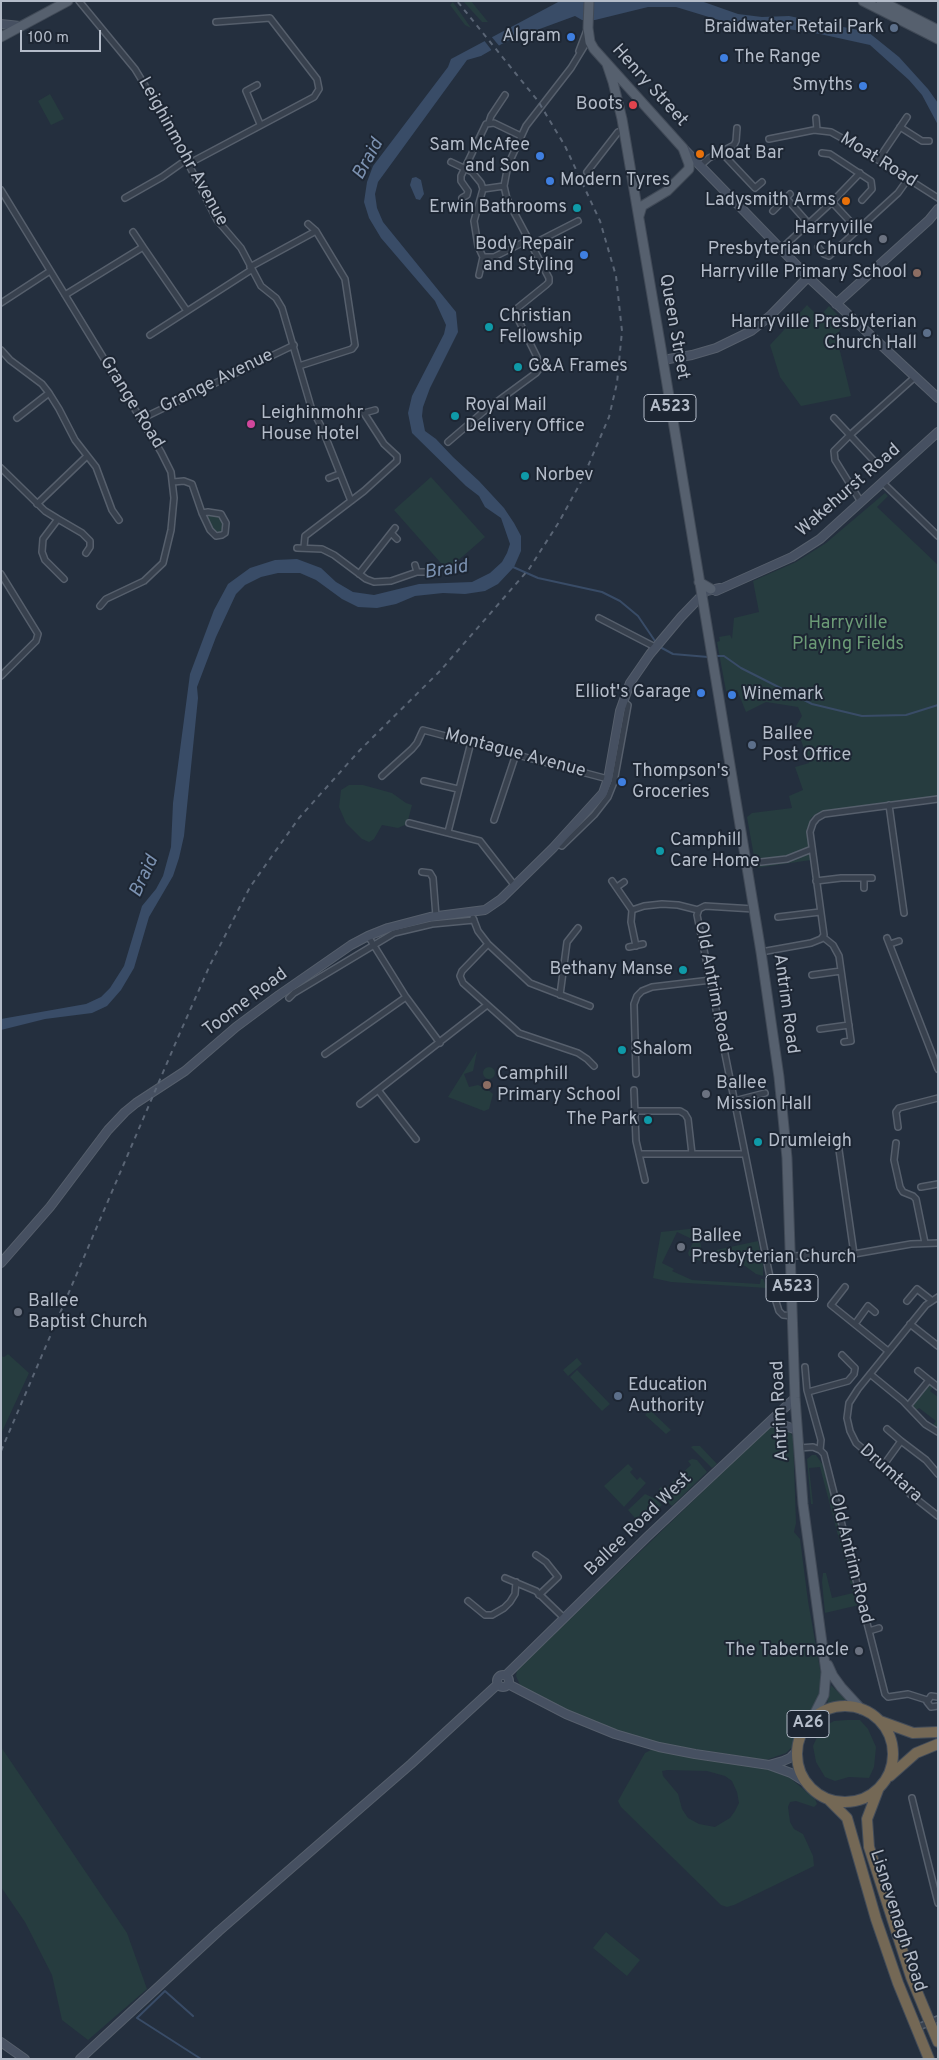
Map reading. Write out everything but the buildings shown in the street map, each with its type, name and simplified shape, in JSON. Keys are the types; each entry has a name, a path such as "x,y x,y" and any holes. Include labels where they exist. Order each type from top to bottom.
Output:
{"highway":[{"name":"A26","path":"807,1783 799,1767 798,1750 800,1737 811,1721 822,1713 835,1708 849,1706 914,1733 938,1732"},
{"path":"807,1783 820,1795 840,1802 854,1801 878,1790 892,1767 893,1748 887,1731 880,1720"},
{"path":"886,1779 916,1753 938,1744"},
{"name":"Lisnevenagh Road","path":"878,1790 867,1819 869,1847 927,2024"},
{"name":"Lisnevenagh Road","path":"827,1798 847,1818 876,1919 927,2024 938,2042"},
{"path":"927,2024 930,2059"}],"main road":[{"path":"1,37 68,1"},
{"name":"A523","path":"588,25 589,1"},
{"path":"863,1 938,39"},
{"path":"881,1 938,30"},
{"name":"Henry Street","path":"588,25 590,42 607,64 683,148"},
{"name":"Queen Street","path":"607,64 624,130 703,597"},
{"path":"617,98 620,89 625,84"},
{"name":"A523","path":"683,148 689,169"},
{"path":"638,218 642,206 664,194 689,169"},
{"path":"634,192 640,200 647,202"},
{"path":"699,582 715,588"},
{"name":"Antrim Road","path":"703,597 761,952 783,1120 791,1256 797,1430 806,1527 825,1658 826,1686 822,1701 811,1721"},
{"name":"Antrim Road","path":"825,1658 833,1676 862,1710"}],"street":[{"name":"Leighinmohr Avenue","path":"79,1 135,69 166,120 217,220 240,248 261,286 276,298 282,308 311,407 322,428 350,501"},
{"path":"125,198 187,162 314,97 318,92 318,83 287,38 270,18 216,22"},
{"path":"1,24 20,26"},
{"path":"448,442 539,369 537,358 515,313 517,308 549,282 507,199 504,186 508,165 521,136 533,116 571,68 579,54 588,25"},
{"path":"579,54 590,42"},
{"path":"257,85 246,91 260,124"},
{"path":"462,198 468,191 461,176 486,124 505,95"},
{"path":"878,160 907,117"},
{"name":"Moat Road","path":"816,118 814,131 836,134 938,198"},
{"path":"489,122 494,122 521,136"},
{"path":"689,169 701,165 709,158 722,153 736,143 737,128"},
{"path":"900,128 922,141 929,142"},
{"path":"587,172 618,132 624,130"},
{"path":"768,139 814,131"},
{"name":"Henry Street","path":"683,148 808,277 938,398"},
{"path":"722,153 755,188 762,182"},
{"path":"822,153 830,154 871,180 873,185 872,191 862,200"},
{"path":"450,162 478,178 483,189 474,222 478,246 483,257 479,275"},
{"path":"781,249 860,173"},
{"path":"818,247 824,254 829,256 898,193 908,179"},
{"path":"483,189 504,186"},
{"name":"Grange Road","path":"1,190 168,464 173,482 171,530 164,560 160,567 144,581 106,598 100,606"},
{"path":"773,211 790,194"},
{"path":"786,198 808,223"},
{"path":"832,202 858,229"},
{"path":"836,304 918,230 938,209"},
{"path":"483,257 494,257 578,221"},
{"path":"299,366 352,348 356,343 345,279 316,231 308,224"},
{"path":"150,335 251,268 316,231"},
{"path":"133,232 187,312"},
{"path":"65,295 143,246"},
{"path":"1,303 50,271"},
{"path":"663,360 692,355 716,348 756,328 808,277"},
{"name":"Grange Avenue","path":"141,419 294,345"},
{"path":"1,350 10,360 42,384 59,408 72,436 99,472 112,510 119,520"},
{"path":"861,502 834,456 836,449 915,377"},
{"path":"17,418 49,394"},
{"path":"304,547 305,536 398,460 367,420 364,413 375,410"},
{"path":"834,418 875,462"},
{"name":"Wakehurst Road","path":"703,597 714,593 715,588 774,565 820,539 938,432"},
{"path":"37,504 87,456"},
{"path":"1,468 37,504 82,533 90,541 90,547 86,553"},
{"path":"329,478 339,474"},
{"path":"173,482 184,481 192,484 202,513 213,533 219,536 225,533 226,523 221,514 202,513"},
{"path":"883,483 938,536"},
{"path":"58,519 43,540 42,552 45,560 64,579"},
{"path":"359,574 393,530 397,539"},
{"path":"297,548 322,549 374,582 391,581 417,572 427,572"},
{"path":"415,565 417,572"},
{"path":"1,574 38,634 36,641 1,676"},
{"name":"Toome Road","path":"606,795 622,701 630,683 681,617 703,597"},
{"path":"599,618 657,646"},
{"name":"Toome Road","path":"289,998 294,993 394,933 409,928 473,916 494,905 606,795 614,782 628,704 622,701"},
{"name":"Montague Avenue","path":"382,776 417,743 422,730 608,779"},
{"path":"448,832 471,742"},
{"path":"494,820 516,754"},
{"path":"424,781 458,789"},
{"path":"823,937 824,932 810,829 813,823 819,816 938,799"},
{"path":"889,805 904,913"},
{"path":"409,822 480,841 515,886"},
{"path":"761,862 787,859 812,849"},
{"path":"769,855 770,861"},
{"path":"422,872 430,873 434,879 436,916"},
{"path":"816,881 841,878 872,878"},
{"path":"864,878 864,888"},
{"path":"612,881 632,910 630,922 636,946"},
{"path":"617,887 624,882"},
{"path":"632,910 654,904 678,905 698,910"},
{"name":"Old Antrim Road","path":"754,909 706,906 698,910 744,1154 775,1302 779,1311 792,1316"},
{"path":"778,917 820,912"},
{"name":"Toome Road","path":"1,1263 50,1207 108,1130 125,1112 185,1070 236,1027 351,945 368,936 412,921 436,916 473,916"},
{"path":"473,916 478,931 488,944 530,983 538,988 590,1006"},
{"path":"560,995 567,942 578,928"},
{"path":"368,936 406,997 440,1043"},
{"path":"761,952 811,944 823,937"},
{"path":"823,937 838,952 851,1041 844,1042"},
{"path":"887,938 938,1069"},
{"path":"890,944 899,941"},
{"path":"488,944 464,968 460,976 463,983 519,1033 578,1053 594,1066"},
{"path":"629,947 642,944"},
{"path":"812,975 841,971"},
{"path":"636,1074 634,1004 637,996 642,991 652,987 711,980"},
{"path":"325,1054 406,997"},
{"path":"360,1104 487,1005"},
{"path":"820,1029 849,1025"},
{"path":"378,1090 416,1139"},
{"path":"634,1090 636,1141 645,1180"},
{"path":"734,1101 765,1093"},
{"path":"898,1127 896,1112 899,1108 938,1098"},
{"path":"636,1111 680,1111 685,1114 688,1119 692,1154"},
{"path":"896,1143 894,1160 900,1187 903,1192 916,1199 925,1243"},
{"path":"838,1144 854,1254"},
{"path":"640,1154 744,1154"},
{"path":"921,1187 938,1184"},
{"path":"791,1256 854,1254 925,1243 938,1243"},
{"path":"844,1287 831,1305 888,1351"},
{"path":"907,1301 916,1288 931,1300"},
{"name":"Drumtara","path":"938,1297 931,1300 910,1324 851,1399 847,1422 851,1436 856,1443 883,1466 910,1494 938,1516"},
{"path":"855,1324 868,1306 875,1312"},
{"path":"910,1324 938,1346"},
{"path":"808,1392 848,1381 854,1374 855,1368 842,1355"},
{"name":"Old Antrim Road","path":"804,1367 808,1392 821,1440 820,1450 824,1454 883,1687 888,1696 908,1694 927,1700"},
{"path":"918,1371 938,1387"},
{"path":"870,1374 908,1406 925,1424 938,1432"},
{"path":"908,1406 929,1380"},
{"name":"Ballee Road West","path":"506,1675 648,1536 795,1398"},
{"path":"770,1422 784,1424 797,1430"},
{"path":"887,1429 926,1460 938,1474"},
{"path":"883,1466 901,1441"},
{"path":"799,1448 820,1450"},
{"path":"536,1555 546,1562 558,1577 539,1595"},
{"path":"504,1578 533,1589 564,1618"},
{"path":"468,1601 485,1615 492,1615 510,1602 514,1594 516,1582"},
{"path":"869,1632 879,1628"},
{"path":"80,2059 219,1931 411,1764 498,1684 498,1677 506,1675 508,1684"},
{"path":"498,1684 503,1687 508,1684"},
{"path":"508,1684 566,1714 616,1734 659,1747 769,1765 791,1773 807,1783"},
{"path":"938,1697 931,1696 927,1700 930,1707 938,1706"},
{"path":"769,1765 783,1761 798,1750"},
{"path":"912,1798 938,1904"},
{"path":"1,2043 17,2059"},
{"path":"1,2043 25,2059"}],"green space":[{"path":"463,1 471,1 488,22 482,22"},
{"path":"453,2 471,28 465,25 450,5"},
{"path":"50,94 64,119 51,125 38,101"},
{"path":"807,305 819,317 829,306 846,323 836,335 851,396 801,406 780,377 770,345"},
{"path":"431,477 485,537 447,570 394,510"},
{"name":"Harryville Playing Fields","path":"885,493 888,496 877,507 938,565 938,796 819,812 811,818 807,830 811,860 756,868 747,817 752,813 792,808 789,796 803,790 795,767 809,763 796,726 802,716 798,707 766,702 746,712 737,690 726,691 717,642 720,641 719,637 730,635 732,639 734,618 759,612 753,581 796,562 826,543"},
{"path":"209,514 219,515 224,523 224,530 221,533 214,531 207,516"},
{"path":"349,785 363,785 392,793 412,805 407,824 398,828 382,825 374,839 369,842 362,839 346,823 339,807 341,790"},
{"path":"477,1051 473,1071 464,1074 469,1087 478,1085 493,1094 489,1109 484,1111 448,1097"},
{"path":"491,1067 494,1068 494,1078 487,1079 484,1078 483,1071 484,1068"},
{"path":"698,1228 702,1253 758,1241 763,1276 723,1256 701,1258 700,1261 689,1256 688,1253 694,1240 677,1232 662,1263 674,1269 672,1271 692,1280 760,1284 761,1279 763,1279 767,1288 671,1282 653,1278 661,1232"},
{"path":"8,1354 29,1373 1,1434 1,1356 4,1357"},
{"path":"577,1358 582,1364 568,1376 563,1370"},
{"path":"577,1370 610,1404 602,1411 570,1377"},
{"path":"928,1385 934,1386 930,1391 938,1397 938,1427 933,1425 936,1421 919,1408 916,1410 913,1405"},
{"path":"650,1410 671,1430 666,1434 645,1415"},
{"path":"777,1425 788,1429 793,1437 796,1523 794,1532 800,1539 808,1601 823,1680 821,1695 799,1725 793,1746 786,1753 766,1760 663,1744 620,1732 584,1718 529,1692 520,1685 516,1676 517,1670 770,1427"},
{"path":"700,1446 717,1464 712,1468 691,1447"},
{"path":"812,1455 816,1455 823,1465 847,1558 845,1562 820,1467 809,1468 813,1504 811,1504 807,1459"},
{"path":"692,1459 697,1460 707,1472 672,1506 659,1495 659,1489 661,1487 664,1490 691,1465 688,1461"},
{"path":"628,1464 633,1469 630,1472 637,1480 640,1477 646,1483 624,1507 604,1486"},
{"path":"645,1494 656,1499 662,1505 641,1525 628,1510"},
{"path":"847,1570 851,1572 859,1605 825,1613 823,1573 826,1573 832,1598 853,1593"},
{"path":"831,1685 841,1695 850,1701 827,1704"},
{"path":"860,1720 868,1729 876,1747 874,1767 869,1778 849,1777 835,1781 825,1777 816,1762 813,1746 821,1728 834,1721"},
{"path":"1,1747 127,1933 147,1989 88,2040 62,2020 52,1975 25,1922 1,1887"},
{"path":"655,1748 764,1768 790,1778 815,1799 817,1804 814,1807 796,1801 790,1802 788,1807 790,1822 794,1829 803,1834 813,1856 814,1866 734,1905 727,1907 721,1905 621,1807 618,1801 645,1753","holes":["662,1771 707,1771 725,1776 732,1781 739,1803 730,1818 715,1827 699,1824 688,1818 682,1809 678,1794 663,1776"]},
{"path":"606,1932 640,1960 627,1976 593,1948"}],"water":[{"path":"560,1 701,1 738,14 762,17 789,16 868,32 899,57 928,89 938,103 938,125 922,95 909,80 870,45 775,27 758,28 732,24 676,7 648,7 595,20 582,20 575,16 507,41 481,56 467,60 378,182 375,194 377,208 383,222 456,312 458,332 430,388 423,407 422,416 425,431 436,439 479,481 504,508 514,523 521,536 521,551 514,567 498,584 485,591 465,594 443,593 415,596 396,604 377,608 358,607 342,599 316,580 300,573 278,573 261,577 245,585 236,594 216,637 197,687 198,698 184,836 173,876 149,917 134,968 121,990 107,1006 92,1013 45,1019 1,1030 1,1019 86,1004 101,997 110,988 124,966 142,906 156,889 163,876 171,847 173,803 190,674 214,610 228,584 250,568 275,560 297,559 321,568 336,582 353,592 374,595 419,584 472,582 490,573 502,562 507,553 510,544 501,518 485,507 479,496 466,486 412,433 408,413 412,396 444,334 446,325 435,301 381,238 369,218 364,202 367,182 373,166 448,67 451,59"},
{"path":"416,177 421,180 424,194 420,200 416,199 410,185 412,178"}],"pier":[{"path":"490,35 501,48 493,52 483,39"}],"waterway":[{"path":"513,567 538,578 602,592 620,601 638,616 657,644"},
{"path":"660,647 673,654 708,657"},
{"path":"716,656 724,656 741,668 812,704 862,716 906,715 938,705"},
{"path":"193,2016 165,1991 137,2018 201,2059"}],"railway":[{"path":"1,1451 179,1035 210,965 250,887 299,818 360,750 440,671 529,569 559,522 582,480 609,417 617,383 622,331 616,276 600,221 565,146 538,101 457,1"}],"place":[{"name":"Braidwater Retail Park","path":"894,28"},
{"name":"Algram","path":"571,37"},
{"name":"The Range","path":"724,58"},
{"name":"Smyths","path":"863,86"},
{"name":"Boots","path":"633,105"},
{"name":"Moat Bar","path":"700,154"},
{"name":"Sam McAfee and Son","path":"540,156"},
{"name":"Modern Tyres","path":"550,181"},
{"name":"Ladysmith Arms","path":"846,201"},
{"name":"Erwin Bathrooms","path":"577,208"},
{"name":"Harryville Presbyterian Church","path":"883,239"},
{"name":"Body Repair and Styling","path":"584,255"},
{"name":"Harryville Primary School","path":"917,273"},
{"name":"Christian Fellowship","path":"489,327"},
{"name":"Harryville Presbyterian Church Hall","path":"927,333"},
{"name":"G&A Frames","path":"518,367"},
{"name":"Royal Mail Delivery Office","path":"455,416"},
{"name":"Leighinmohr House Hotel","path":"251,424"},
{"name":"Norbev","path":"525,476"},
{"name":"Elliot's Garage","path":"701,693"},
{"name":"Winemark","path":"732,695"},
{"name":"Ballee Post Office","path":"752,745"},
{"name":"Thompson's Groceries","path":"622,782"},
{"name":"Camphill Care Home","path":"660,851"},
{"name":"Bethany Manse","path":"683,970"},
{"name":"Shalom","path":"622,1050"},
{"name":"Camphill Primary School","path":"487,1085"},
{"name":"Ballee Mission Hall","path":"706,1094"},
{"name":"The Park","path":"648,1120"},
{"name":"Drumleigh","path":"758,1142"},
{"name":"Ballee Presbyterian Church","path":"681,1247"},
{"name":"Ballee Baptist Church","path":"18,1312"},
{"name":"Education Authority","path":"618,1396"},
{"name":"The Tabernacle","path":"859,1651"}],"water label":[{"name":"Braid","path":"369,160"},
{"name":"Braid","path":"446,571"},
{"name":"Braid","path":"145,877"}]}
